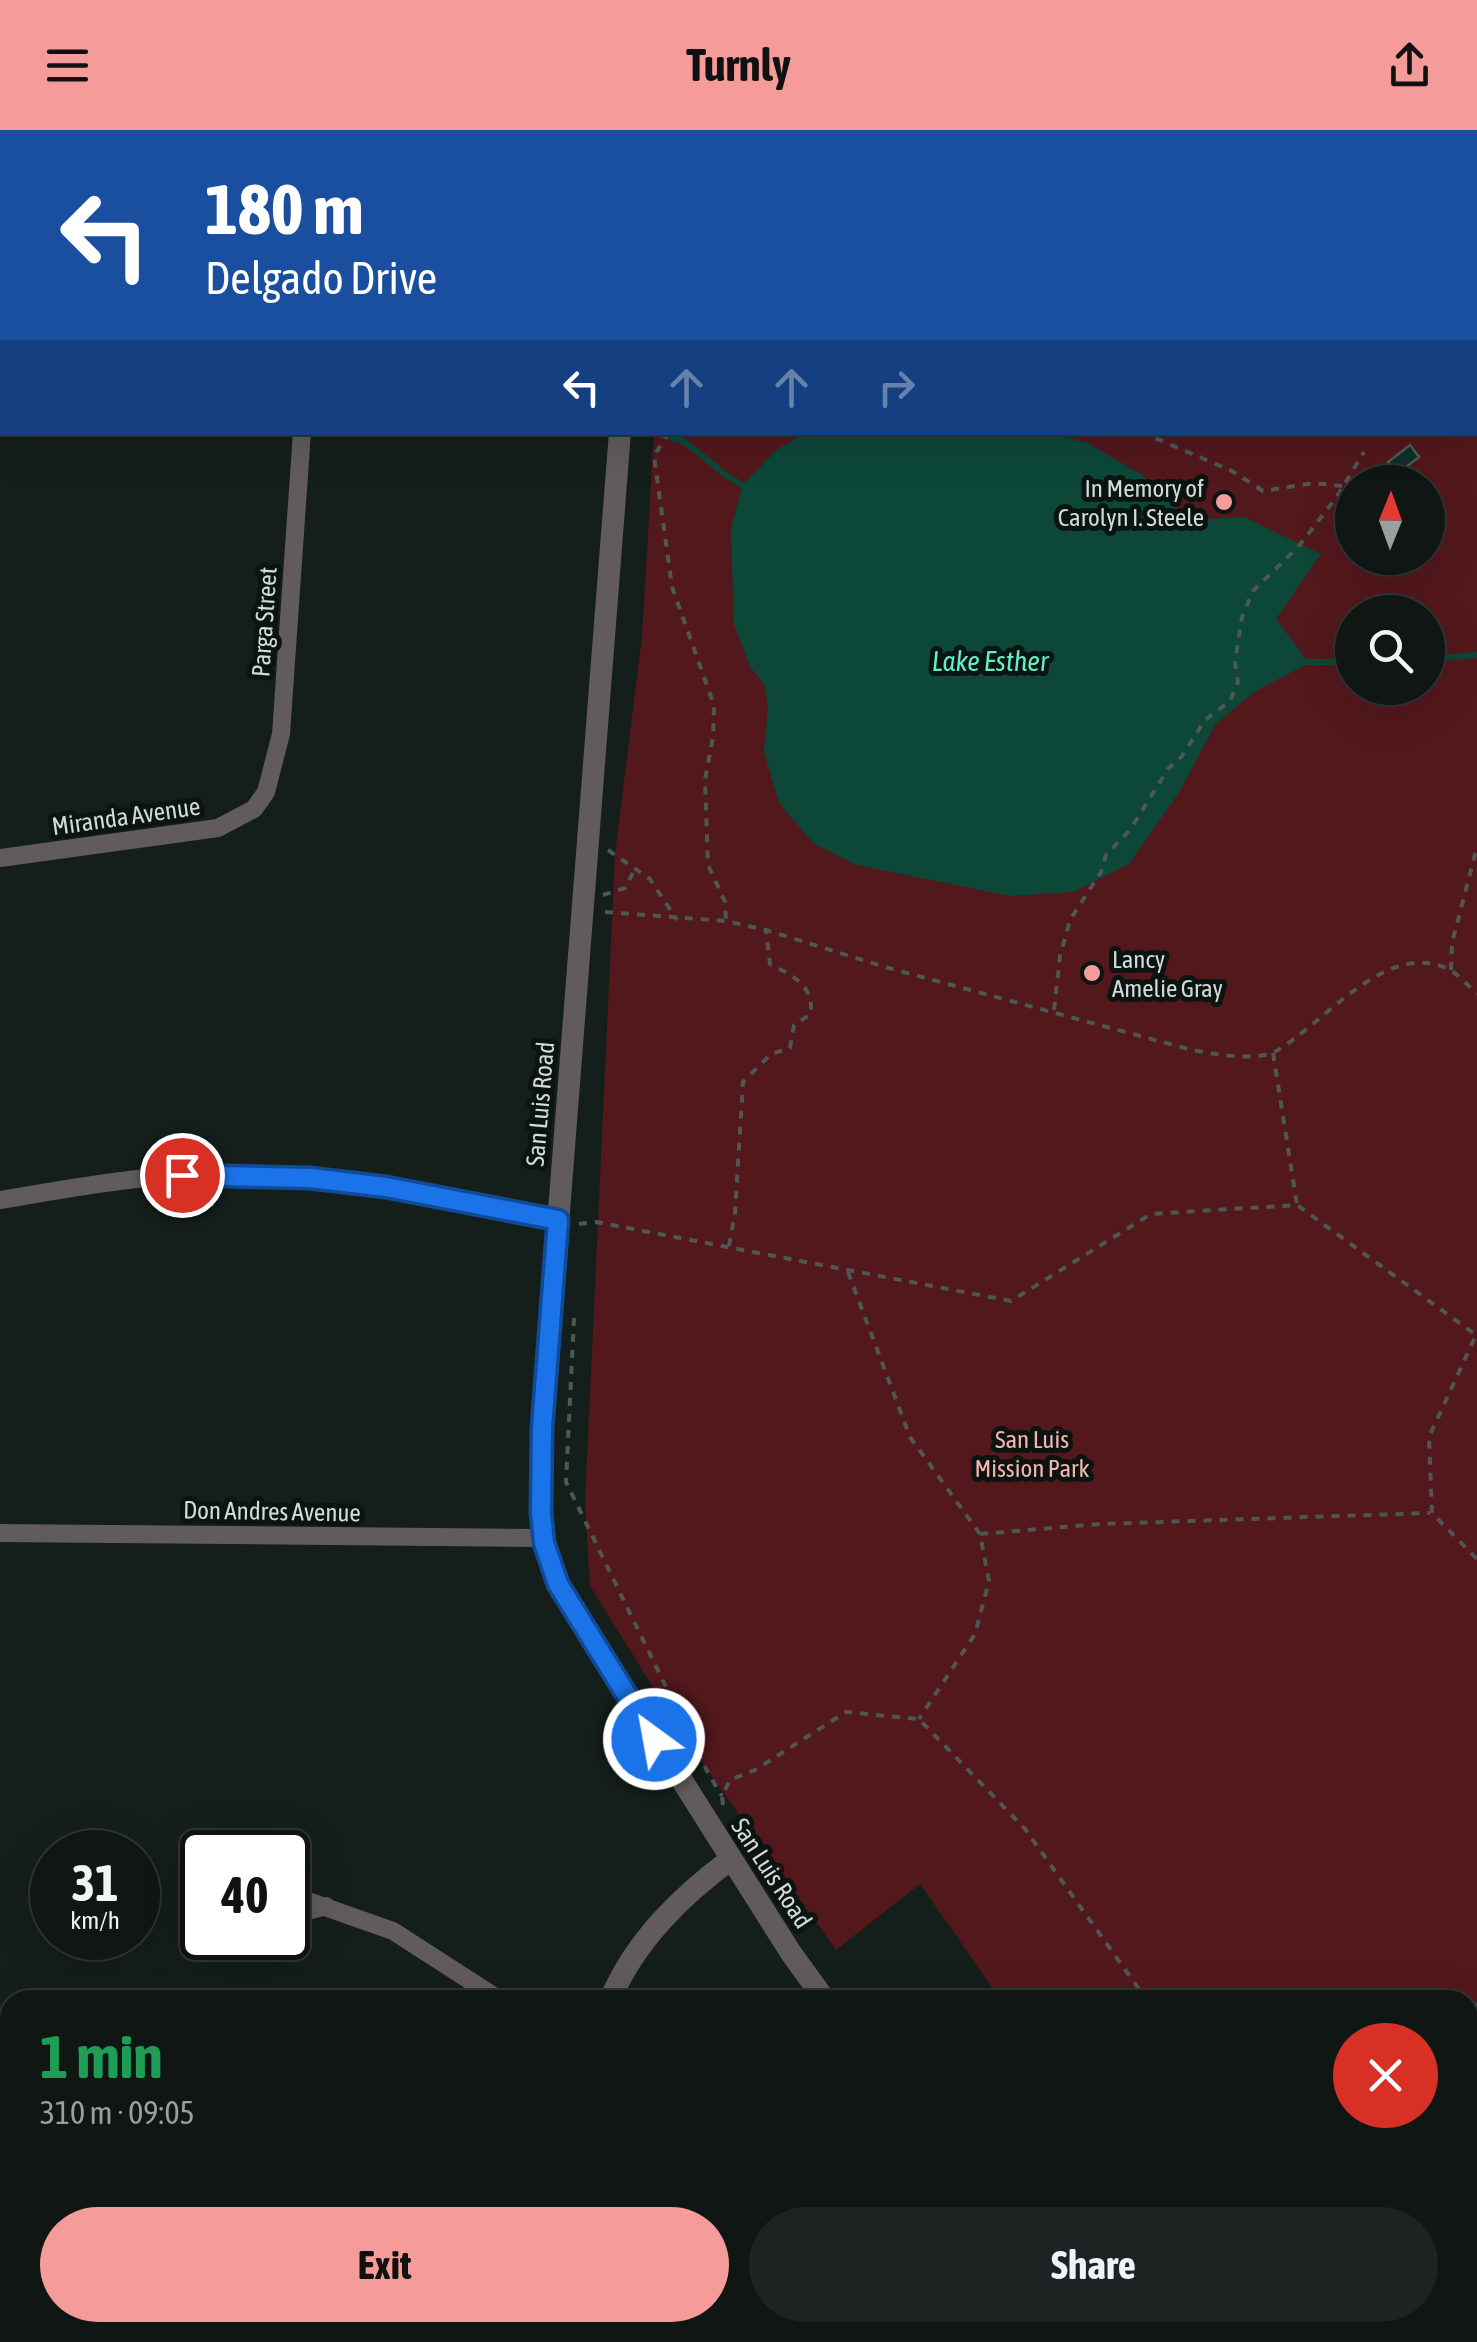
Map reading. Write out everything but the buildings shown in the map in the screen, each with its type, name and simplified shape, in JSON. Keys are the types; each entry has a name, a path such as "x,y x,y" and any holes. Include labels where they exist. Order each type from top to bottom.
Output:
{"street":[{"name":"Parga Street","path":"254,808 266,792 281,734 302,435"},
{"name":"San Luis Road","path":"620,435 583,910 569,1222 542,1428 544,1538 558,1584 730,1859 818,1990"},
{"name":"Miranda Avenue","path":"0,858 218,828 254,808"},
{"path":"0,1200 114,1182 246,1174 386,1187 569,1222"},
{"name":"Don Andres Avenue","path":"0,1533 544,1538"},
{"path":"615,1990 634,1954 660,1922 730,1859"},
{"path":"310,1901 393,1931 484,1990"},
{"path":"310,1910 326,1906"}],"path":[{"path":"667,435 654,456 672,587 714,705 713,737 704,780 708,864 726,902 726,921"},
{"path":"1149,435 1232,472 1263,491 1314,483 1335,485"},
{"path":"1356,465 1364,452"},
{"path":"1054,1010 1060,956 1070,920 1106,855 1130,830 1168,769 1182,756 1205,720 1230,700 1238,682 1235,662 1242,617 1253,591 1298,546 1335,499"},
{"path":"1451,970 1452,943 1477,847"},
{"path":"604,864 606,848 650,879 678,920"},
{"path":"603,880 602,896 625,888 635,869"},
{"path":"583,910 726,921 766,930 885,968 1054,1010 1192,1050 1230,1056 1273,1054 1340,1002 1394,967 1423,961 1451,970 1477,994"},
{"path":"729,1246 736,1213 743,1082 770,1054 790,1048 794,1025 810,1014 812,999 802,981 770,964 766,930"},
{"path":"1273,1054 1296,1205"},
{"path":"569,1222 596,1222 1011,1301 1151,1214 1296,1205 1476,1335 1429,1436 1432,1513 1477,1558"},
{"path":"847,1270 910,1437 980,1534 989,1581 975,1634 919,1719"},
{"path":"574,1316 566,1482 722,1796 724,1812"},
{"path":"980,1534 1100,1524 1432,1513"},
{"path":"722,1796 730,1780 755,1770 846,1712 919,1719 1026,1829 1140,1990"}],"green space":[{"name":"San Luis Mission Park","path":"654,435 1477,435 1477,1990 994,1990 920,1884 836,1950 686,1740 590,1586 585,1502 615,854 642,636"}],"water":[{"name":"Lake Esther","path":"803,435 1055,435 1088,443 1142,475 1188,520 1244,517 1321,554 1276,619 1309,663 1254,692 1215,725 1180,791 1129,864 1073,892 1010,896 857,865 814,844 779,803 764,752 768,706 764,684 750,667 734,624 731,529 742,486 776,450"}],"waterway":[{"path":"662,435 685,442 749,489"},
{"path":"1445,658 1477,655"},
{"path":"1304,662 1335,662"}],"place":[{"name":"In Memory of Carolyn I. Steele","path":"1224,502"},
{"name":"Lancy Amelie Gray","path":"1092,973"}],"route":[{"path":"182,1175 246,1174 386,1187 558,1220 542,1428 544,1543 558,1584 654,1739"}]}
